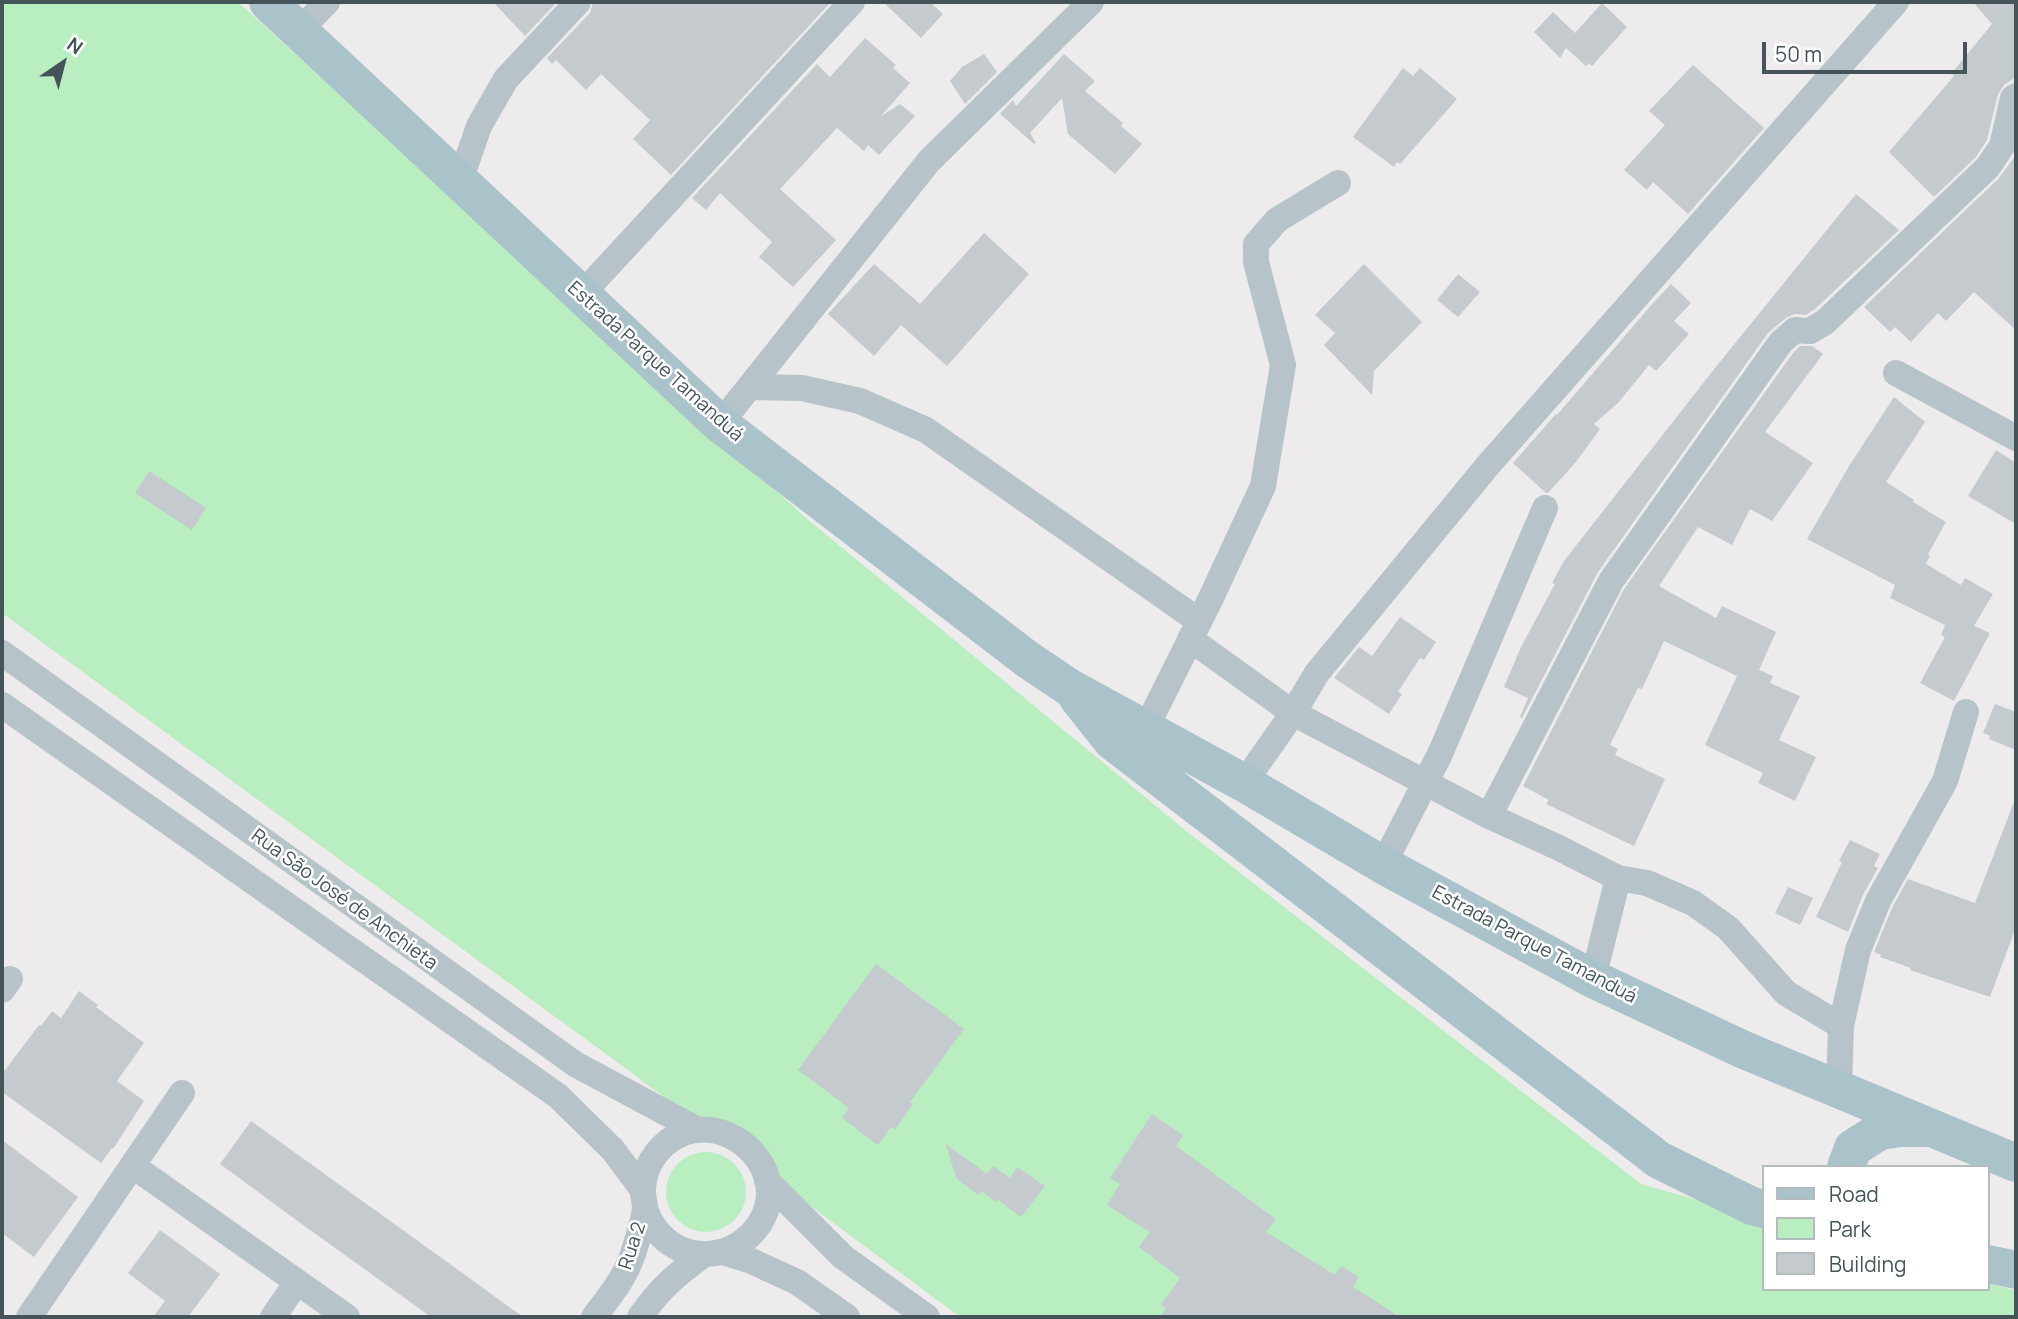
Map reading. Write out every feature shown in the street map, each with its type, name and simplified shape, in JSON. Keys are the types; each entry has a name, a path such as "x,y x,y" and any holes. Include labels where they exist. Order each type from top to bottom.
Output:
{"main road":[{"name":"Estrada Parque Tamanduá","path":"268,2 720,424 1027,659 1070,688 1244,783 1382,865 1593,979 1744,1050 2016,1163"},
{"name":"Estrada Parque Tamanduá","path":"1070,688 1112,741 1659,1160 1762,1208"},
{"path":"1847,1165 1853,1148 1880,1131 1929,1128"},
{"path":"1990,1264 2016,1270"}],"street":[{"path":"299,31 327,2"},
{"path":"460,181 479,125 506,79 578,2"},
{"path":"581,295 852,2"},
{"path":"720,424 929,161 1091,2"},
{"path":"1244,783 1293,713 1317,673 1489,464 1896,2"},
{"path":"1489,816 1611,581 1781,342 1795,330 1810,331 1825,322 1988,167 2002,146 2016,96"},
{"path":"1146,728 1264,486 1283,365 1256,262 1256,244 1277,220 1338,183"},
{"path":"1896,373 2016,438"},
{"path":"750,387 802,388 860,401 926,430 1195,630 1293,713 1489,816 1618,878 1647,883 1693,903 1728,928 1786,993 1841,1026"},
{"path":"1382,865 1426,783 1545,508"},
{"name":"Rua São José de Anchieta","path":"2,653 575,1065 698,1130 717,1130 735,1137 750,1148 761,1163 767,1181 843,1257 927,1317"},
{"name":"Rua São José de Anchieta","path":"2,705 558,1096 613,1150 644,1199 653,1226 666,1241 684,1251 749,1261 797,1282 847,1317"},
{"path":"1839,1088 1841,1026 1858,950 1878,901 1945,781 1966,712"},
{"path":"1593,979 1618,878"},
{"path":"29,1317 182,1093"},
{"path":"644,1199 646,1172 654,1156 666,1143 681,1134 698,1130"},
{"path":"133,1166 347,1317"},
{"path":"640,1317 653,1297 669,1280 713,1254 740,1245 754,1232 764,1217 768,1199 767,1181"},
{"name":"Rua 2","path":"594,1317 624,1276 632,1255 644,1199"},
{"path":"273,1317 297,1282"}],"green space":[{"path":"2,2 238,2 806,518 1185,830 1641,1184 1762,1218 1762,1291 1990,1291 1990,1284 2016,1291 2016,1317 960,1317 617,1062 2,613"},
{"path":"706,1152 721,1155 734,1164 743,1177 746,1192 743,1207 734,1220 721,1229 706,1232 691,1229 678,1220 669,1207 666,1192 669,1177 678,1164 691,1155"}],"building":[{"path":"493,2 557,2 525,36"},
{"path":"593,2 831,2 671,175 633,139 650,120 601,74 586,90 556,60 552,64 547,58 590,13"},
{"path":"883,2 930,2 943,14 921,38"},
{"path":"1973,2 2016,2 2016,77 2004,85 1998,94 1987,140 1976,157 1934,197 1889,152 1954,76 1951,74 1992,24"},
{"path":"1602,3 1627,27 1592,66 1589,63 1586,66 1566,48 1560,58 1534,32 1553,12 1575,33"},
{"path":"865,38 896,65 893,68 910,83 881,116 900,104 915,116 879,155 868,145 864,151 837,128 780,189 836,240 793,287 759,257 772,242 720,193 706,210 692,198 817,64 830,77"},
{"path":"984,54 997,72 965,104 950,81 962,67"},
{"path":"1064,54 1095,81 1085,91 1123,123 1121,126 1142,144 1115,174 1068,134 1062,98 1030,133 1036,143 1034,144 1000,114 1013,100 1016,106"},
{"path":"1693,65 1764,128 1688,214 1653,182 1647,190 1624,170 1665,125 1649,111"},
{"path":"1403,68 1413,76 1420,68 1457,99 1400,164 1397,162 1394,167 1353,137"},
{"path":"2016,155 2016,330 1974,292 1946,321 1938,313 1911,342 1895,327 1890,332 1864,307 1999,178"},
{"path":"1856,194 1899,230 1815,309 1806,315 1795,314 1786,318 1768,333 1598,572 1522,718 1520,717 1528,698 1504,687 1564,561"},
{"path":"984,233 1029,274 947,366 901,325 874,356 828,314 874,264 920,304"},
{"path":"1364,264 1422,322 1374,371 1372,395 1324,345 1335,333 1315,315"},
{"path":"1458,274 1480,292 1458,317 1437,300"},
{"path":"1671,284 1691,303 1674,321 1689,334 1656,371 1649,365 1618,403 1594,424 1600,429 1576,462 1546,493 1513,463"},
{"path":"1800,346 1812,346 1823,354 1765,432 1813,463 1772,521 1750,509 1732,545 1698,527 1659,586 1716,618 1722,606 1776,632 1759,670 1773,676 1770,683 1800,696 1779,740 1816,757 1795,801 1758,783 1763,773 1705,745 1737,676 1664,641 1642,689 1638,688 1610,745 1618,749 1615,755 1665,779 1634,846 1546,804 1549,800 1523,786 1624,589"},
{"path":"1894,397 1925,422 1886,482 1946,522 1928,554 1930,556 1926,564 1961,585 1965,578 1993,594 1974,626 1990,633 1954,701 1920,683 1945,637 1941,635 1945,625 1890,598 1895,585 1807,539 1849,466"},
{"path":"1996,450 2016,463 2016,524 1968,496"},
{"path":"149,471 206,508 192,530 135,493"},
{"path":"1400,617 1436,642 1424,660 1420,658 1398,692 1402,694 1389,714 1334,678 1359,647 1372,656"},
{"path":"1995,704 2016,712 2016,750 1989,739 1990,736 1983,733"},
{"path":"2014,802 2016,927 1990,997 1910,970 1911,968 1880,957 1881,955 1874,952 1892,908 1908,879 1975,903"},
{"path":"1850,840 1880,854 1874,866 1878,868 1863,895 1848,932 1816,917"},
{"path":"1788,887 1813,898 1800,925 1775,913"},
{"path":"876,964 964,1029 910,1102 913,1104 895,1130 891,1127 878,1145 842,1118 849,1108 798,1070"},
{"path":"79,991 144,1043 117,1081 144,1101 101,1163 2,1092 2,1074 39,1025 41,1026 52,1011 61,1018"},
{"path":"1152,1114 1183,1135 1176,1146 1276,1219 1266,1232 1335,1275 1341,1266 1359,1277 1353,1287 1400,1317 1160,1317 1166,1309 1161,1305 1180,1278 1139,1247 1150,1232 1107,1205 1120,1184 1110,1178"},
{"path":"251,1121 523,1317 431,1317 299,1222 220,1164"},
{"path":"2,1140 78,1197 34,1257 2,1233"},
{"path":"946,1144 987,1174 993,1166 1010,1178 1017,1167 1045,1186 1021,1217 982,1191 978,1195 956,1178"},
{"path":"160,1230 220,1274 188,1317 153,1317 165,1301 128,1273"}]}
